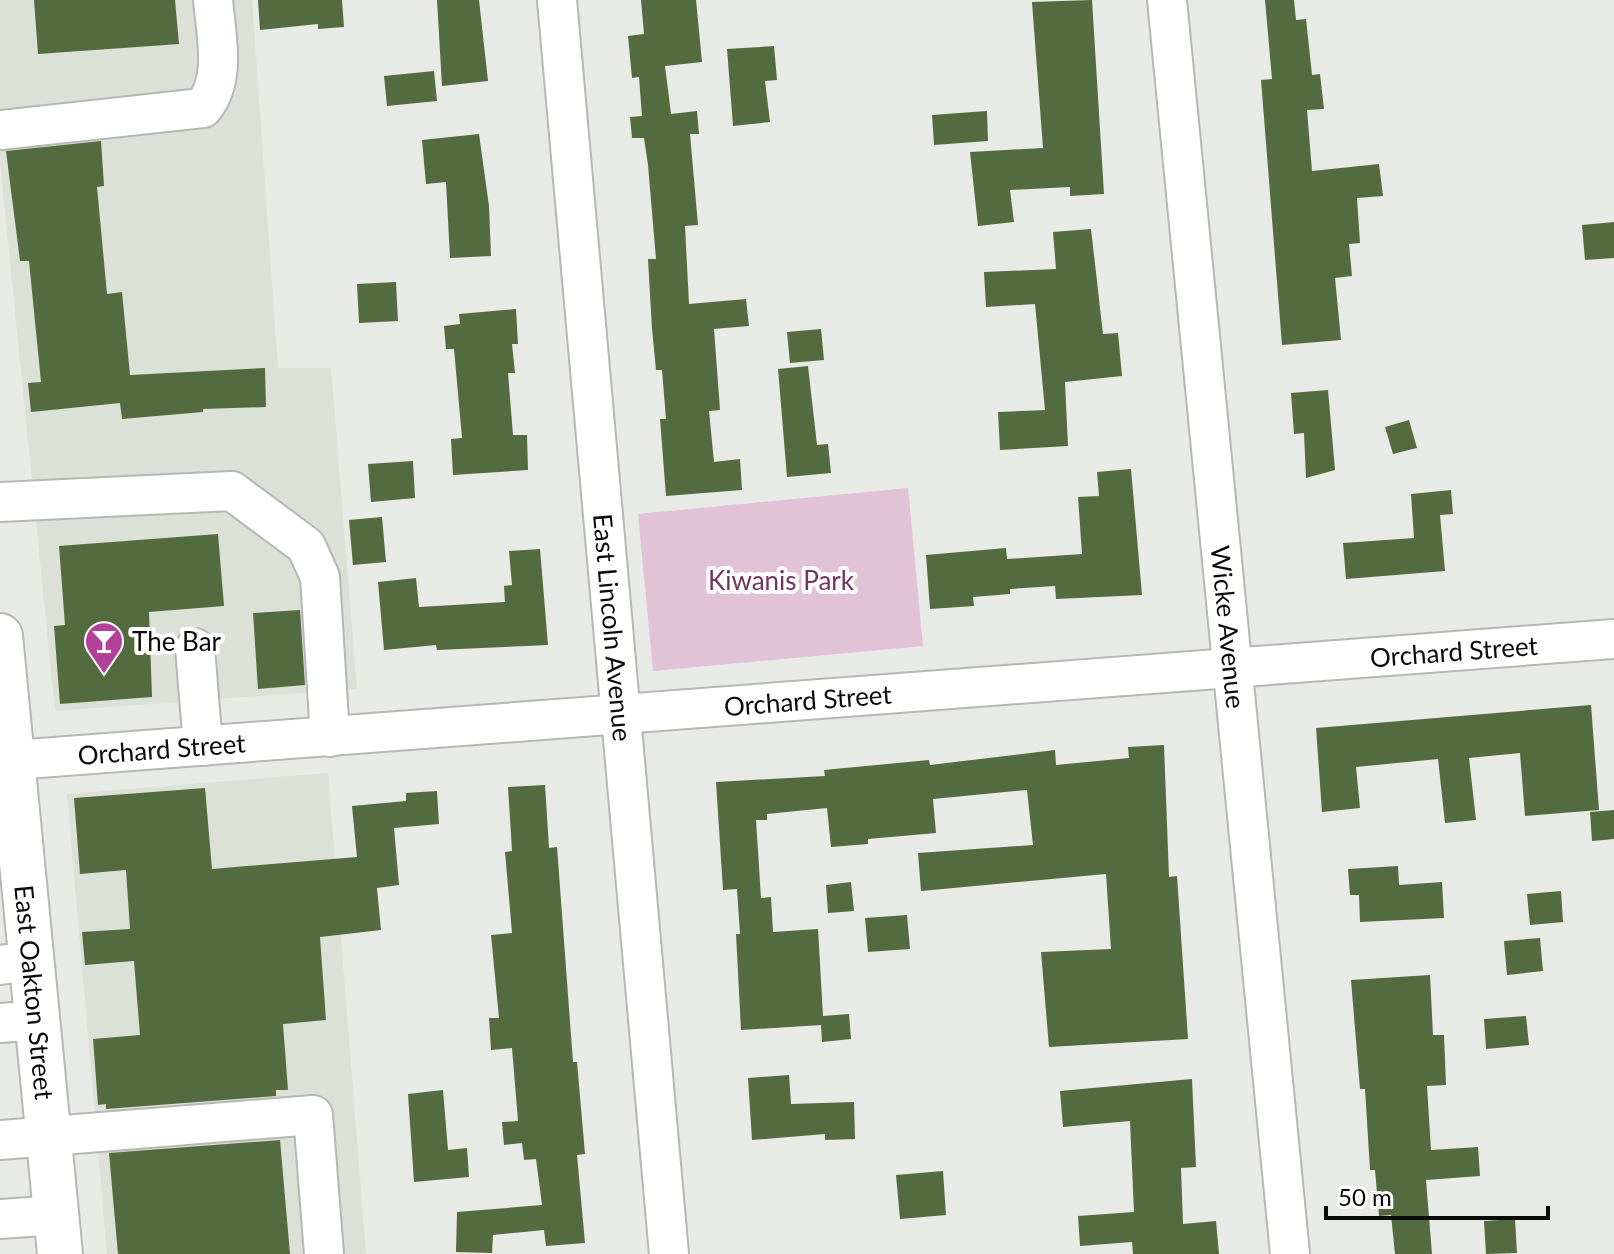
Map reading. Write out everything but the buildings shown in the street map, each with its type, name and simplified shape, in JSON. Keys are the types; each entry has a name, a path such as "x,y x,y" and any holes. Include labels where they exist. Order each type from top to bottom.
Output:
{"main road":[{"name":"East Oakton Street","path":"0,636 19,1022 48,1135 58,1235"}],"street":[{"path":"0,130 203,108 213,96 218,68 213,0"},
{"name":"East Lincoln Avenue","path":"557,0 669,1254"},
{"name":"Wicke Avenue","path":"1167,0 1290,1254"},
{"path":"0,502 232,491 306,546 320,577 330,737"},
{"name":"Orchard Street","path":"6,761 1233,665 1614,639"},
{"path":"195,648 203,746"},
{"path":"0,1140 313,1115 324,1254"},
{"path":"0,1219 58,1235"}],"shaded area":[{"path":"0,0 252,0 278,368 331,368 357,689 55,711 0,162"},
{"path":"328,773 366,1254 107,1254 67,794"}],"green space":[{"name":"Kiwanis Park","path":"908,488 923,646 653,671 638,514"}],"place":[{"name":"The Bar","path":"104,675"}]}
